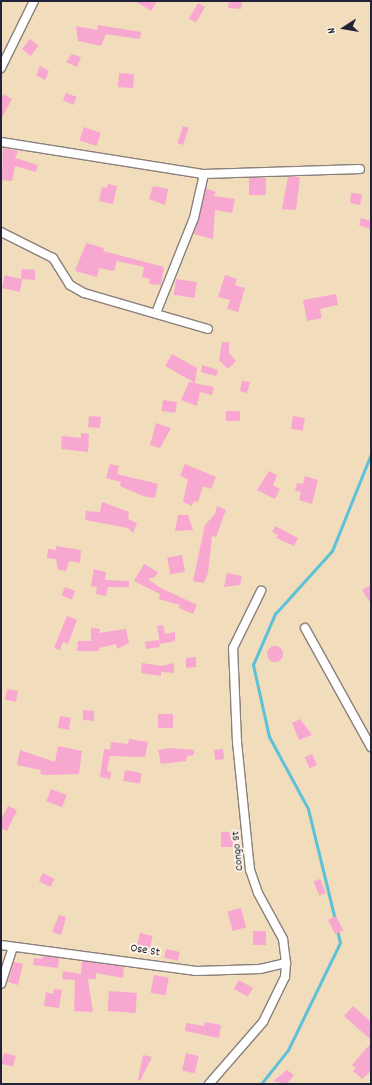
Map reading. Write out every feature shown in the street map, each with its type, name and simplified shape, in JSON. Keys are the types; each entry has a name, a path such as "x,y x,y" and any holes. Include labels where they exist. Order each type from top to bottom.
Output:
{"street":[{"path":"1,68 34,1"},
{"path":"1,142 204,174 360,169"},
{"path":"156,314 194,218 204,174"},
{"path":"1,232 53,258 70,285 84,293 208,329"},
{"name":"Congo St","path":"209,1084 262,1022 285,978 286,963 283,938 258,893 250,870 237,742 233,648 261,591"},
{"path":"304,628 371,747"},
{"name":"Ose St","path":"1,945 13,948 103,956 196,971 260,969 286,963"},
{"path":"1,984 13,948"}],"building":[{"path":"135,1 157,1 151,11"},
{"path":"229,1 242,1 241,9 228,8"},
{"path":"198,3 205,7 196,23 189,19"},
{"path":"98,25 141,32 140,39 106,34 101,46 78,41 76,26 97,30"},
{"path":"30,39 39,46 31,56 22,49"},
{"path":"72,54 81,57 77,67 66,62"},
{"path":"40,66 49,71 45,80 36,75"},
{"path":"119,73 134,74 133,88 118,87"},
{"path":"66,93 77,97 73,105 63,100"},
{"path":"4,94 12,99 1,119 1,99"},
{"path":"183,126 189,128 183,145 177,143"},
{"path":"84,127 101,133 96,146 79,140"},
{"path":"3,148 18,151 15,158 38,165 36,172 15,166 12,181 2,180"},
{"path":"288,177 300,177 296,210 282,209"},
{"path":"249,178 266,178 266,195 249,195"},
{"path":"108,184 117,186 113,204 99,201 102,187 107,188"},
{"path":"153,186 168,189 165,205 149,199"},
{"path":"206,188 216,192 214,196 235,199 232,213 215,210 213,239 194,234"},
{"path":"351,193 362,194 360,205 350,203"},
{"path":"361,218 371,221 370,229 359,225"},
{"path":"86,243 104,248 103,251 164,267 161,285 149,284 150,279 142,277 144,267 117,261 114,271 99,268 97,277 75,271"},
{"path":"22,269 35,270 35,280 22,279 20,292 2,288 5,275 21,279"},
{"path":"225,275 237,279 235,285 245,288 238,312 227,309 230,300 218,297"},
{"path":"176,279 197,282 195,298 174,295"},
{"path":"336,294 338,305 320,309 322,318 307,321 303,300"},
{"path":"222,342 229,342 229,353 236,361 228,369 219,360"},
{"path":"172,354 197,368 195,383 165,366"},
{"path":"202,365 218,370 216,376 201,372"},
{"path":"242,381 250,382 247,393 240,391"},
{"path":"189,382 214,387 212,395 200,392 197,406 181,400"},
{"path":"163,400 177,402 175,413 161,411"},
{"path":"226,411 240,411 240,421 226,421"},
{"path":"89,416 101,417 100,428 88,427"},
{"path":"293,416 305,418 303,431 291,429"},
{"path":"156,423 171,428 160,448 150,445"},
{"path":"81,433 89,434 88,452 61,449 62,436 81,438"},
{"path":"110,464 119,466 117,474 158,484 155,498 143,496 120,486 121,482 106,478"},
{"path":"185,464 216,477 211,489 203,486 198,502 194,501 192,506 183,502 188,479 180,476"},
{"path":"269,471 277,475 273,485 280,489 275,499 257,490"},
{"path":"305,476 318,480 312,504 299,500 301,492 295,491 297,483 303,484"},
{"path":"102,502 129,512 128,519 137,523 133,533 128,528 85,520 86,511 100,512"},
{"path":"217,506 226,510 216,537 212,536 208,573 204,583 193,581 205,525 215,514"},
{"path":"178,515 188,515 193,530 175,531"},
{"path":"275,526 298,538 294,546 276,538 278,535 272,532"},
{"path":"56,546 81,550 80,563 69,561 66,571 58,570 56,559 47,558 48,549 56,550"},
{"path":"182,555 185,572 170,574 167,558"},
{"path":"144,564 158,572 155,577 148,579 159,587 197,605 193,614 179,608 180,605 159,599 160,594 134,581"},
{"path":"94,569 106,572 105,580 129,581 129,587 108,587 106,596 96,594 97,587 91,586"},
{"path":"227,573 242,576 240,585 224,587"},
{"path":"371,585 371,604 362,590"},
{"path":"65,587 75,591 72,599 62,595"},
{"path":"67,616 77,620 68,644 63,642 60,650 54,648"},
{"path":"163,625 165,634 175,632 175,641 160,644 157,626"},
{"path":"91,628 100,629 99,633 126,629 129,643 117,649 116,644 99,648 99,651 77,651 78,641 91,641"},
{"path":"159,640 160,647 146,649 145,642"},
{"path":"275,646 281,648 283,654 281,660 275,662 269,660 267,654 269,648"},
{"path":"196,657 196,667 186,668 186,658"},
{"path":"142,663 162,666 174,663 174,673 161,672 161,676 141,673"},
{"path":"7,689 18,691 16,702 5,700"},
{"path":"83,710 94,711 94,721 83,720"},
{"path":"158,714 173,714 173,728 158,728"},
{"path":"60,716 71,718 69,730 58,728"},
{"path":"300,719 312,735 299,740 292,723"},
{"path":"129,739 148,742 145,757 110,756 107,771 111,772 110,779 100,777 104,749 110,750 111,742 128,744"},
{"path":"58,746 82,751 79,774 40,774 41,770 17,765 20,750 55,762"},
{"path":"169,748 194,750 194,755 187,756 186,761 161,764 158,750"},
{"path":"223,749 224,759 215,760 214,750"},
{"path":"312,754 317,765 310,768 305,757"},
{"path":"125,770 142,773 140,784 123,781"},
{"path":"51,789 67,795 62,807 46,801"},
{"path":"8,806 17,810 7,831 1,828 1,820"},
{"path":"221,832 233,832 233,847 221,847"},
{"path":"43,873 55,879 50,887 39,881"},
{"path":"320,879 326,893 319,896 314,882"},
{"path":"241,908 246,927 233,931 227,912"},
{"path":"59,915 66,917 61,935 52,932"},
{"path":"336,916 343,930 335,934 328,920"},
{"path":"253,931 266,931 266,945 253,945"},
{"path":"140,933 153,936 148,955 136,952"},
{"path":"166,949 180,952 178,961 164,958"},
{"path":"43,956 59,958 58,968 33,965 34,958 42,959"},
{"path":"82,961 124,967 123,978 96,973 96,979 88,979 93,1012 74,1011 75,980 62,979 63,971 81,974"},
{"path":"14,962 23,964 18,985 8,982"},
{"path":"154,975 169,978 165,996 151,993"},
{"path":"239,980 253,988 248,997 234,989"},
{"path":"54,989 62,990 59,1008 44,1006 46,992 53,994"},
{"path":"109,991 137,993 136,1013 108,1011"},
{"path":"353,1006 371,1022 371,1040 344,1016"},
{"path":"205,1022 221,1025 219,1038 185,1031 186,1023 204,1026"},
{"path":"371,1043 371,1071 362,1079 353,1071 356,1068 352,1065"},
{"path":"4,1053 16,1056 13,1067 1,1064"},
{"path":"186,1053 199,1056 195,1073 182,1071"},
{"path":"143,1055 152,1057 140,1081 138,1080"},
{"path":"287,1070 294,1075 287,1084 273,1081"}],"waterway":[{"path":"335,920 308,809 269,737 253,665 275,614 332,551 371,454"},
{"path":"261,1084 288,1050 340,943 337,930"}]}
